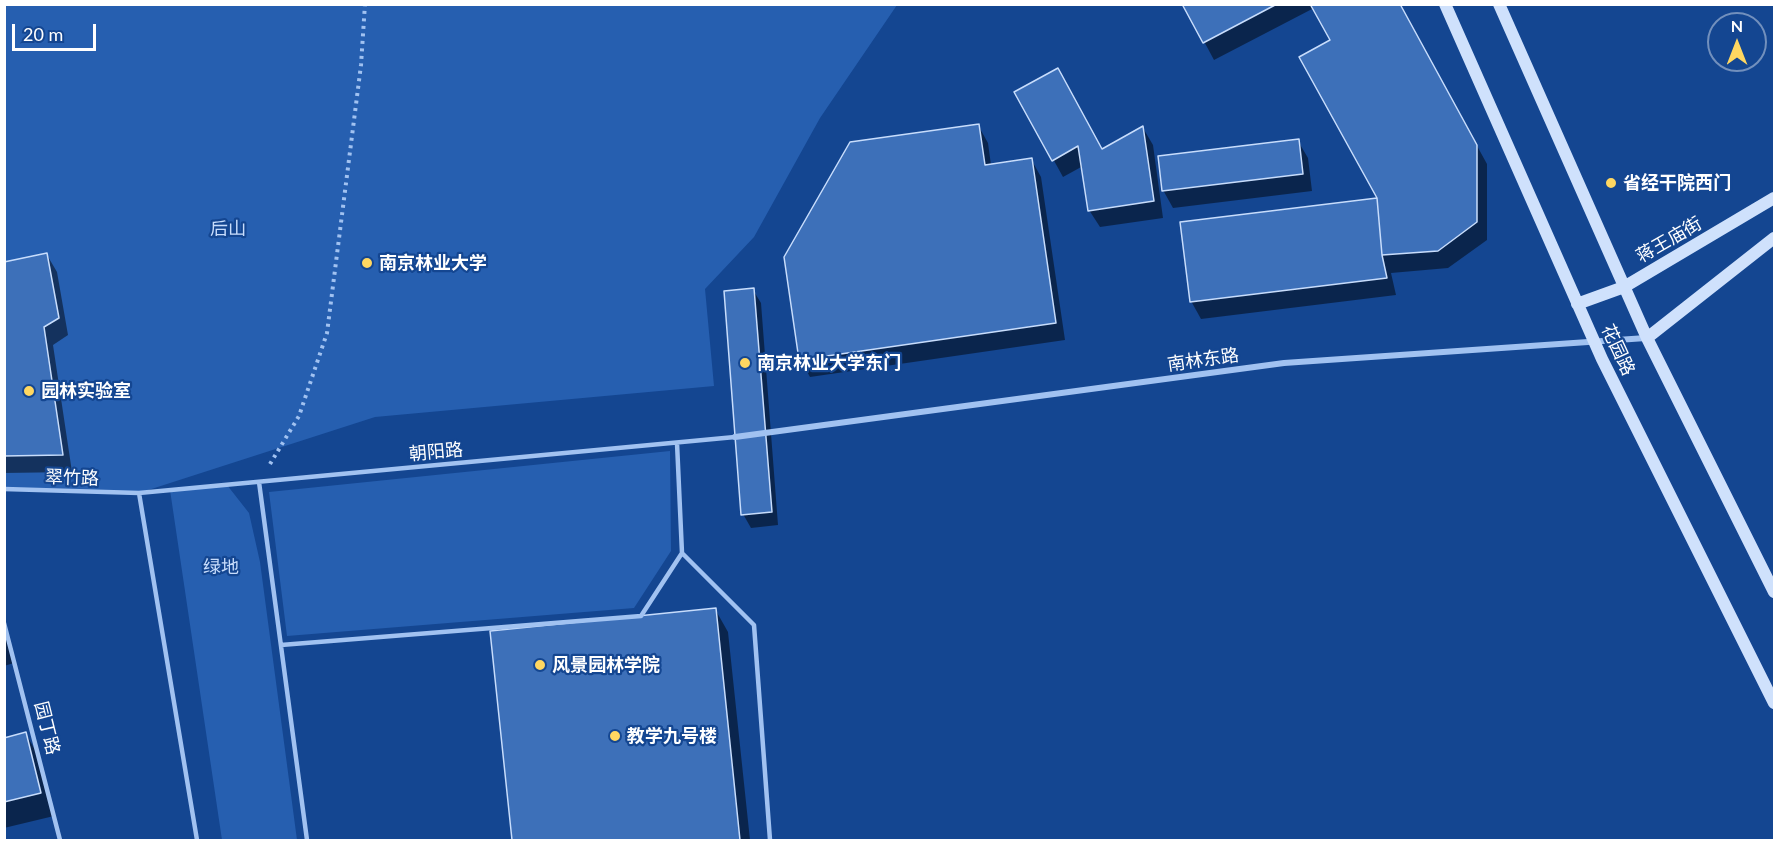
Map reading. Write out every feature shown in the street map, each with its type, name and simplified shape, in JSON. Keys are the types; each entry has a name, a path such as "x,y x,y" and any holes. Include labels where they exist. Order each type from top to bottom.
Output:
{"street":[{"name":"花园路","path":"1444,4 1594,342 1774,703"},
{"name":"花园路","path":"1499,4 1647,338 1774,592"},
{"name":"蒋王庙街","path":"1577,304 1624,287 1774,198"},
{"path":"1647,338 1774,238"},
{"name":"南林东路","path":"735,437 766,435 1284,363 1647,338"}],"lane":[{"name":"朝阳路","path":"139,494 735,437"},
{"path":"281,645 641,616 682,553 677,443"},
{"path":"259,482 307,840"},
{"name":"翠竹路","path":"4,489 139,494"},
{"path":"139,494 197,840"},
{"path":"682,553 754,625 770,840"},
{"name":"园丁路","path":"4,623 60,840"}],"path":[{"path":"259,482 299,416 327,333 360,77 365,4"}],"green space":[{"name":"后山","path":"5,5 897,5 820,118 754,237 705,289 714,386 375,417 139,493 5,489"},
{"path":"670,451 671,551 634,608 287,636 269,492"},
{"name":"绿地","path":"227,485 249,513 260,562 297,840 222,840 170,490"}],"building":[{"path":"1182,4 1277,4 1203,43"},
{"path":"1310,4 1400,4 1477,145 1477,222 1438,251 1382,255 1377,198 1299,57 1330,40"},
{"path":"1058,68 1102,149 1143,126 1154,201 1088,211 1078,146 1052,161 1014,92"},
{"path":"979,124 985,165 1032,158 1056,323 799,360 784,257 850,142"},
{"path":"1299,139 1303,174 1162,191 1158,156"},
{"path":"1377,198 1382,255 1387,278 1190,302 1180,222"},
{"name":"园林实验室","path":"47,253 59,318 44,327 63,455 4,456 4,262"},
{"name":"南京林业大学东门","path":"754,288 772,512 741,515 724,291"},
{"name":"教学九号楼","path":"716,608 740,840 512,840 490,631"},
{"path":"26,732 41,793 4,802 4,738"}],"place":[{"name":"省经干院西门","path":"1611,183"},
{"name":"南京林业大学","path":"367,263"},
{"name":"南京林业大学东门","path":"745,363"},
{"name":"园林实验室","path":"29,391"},
{"name":"风景园林学院","path":"540,665"},
{"name":"教学九号楼","path":"615,736"}]}
